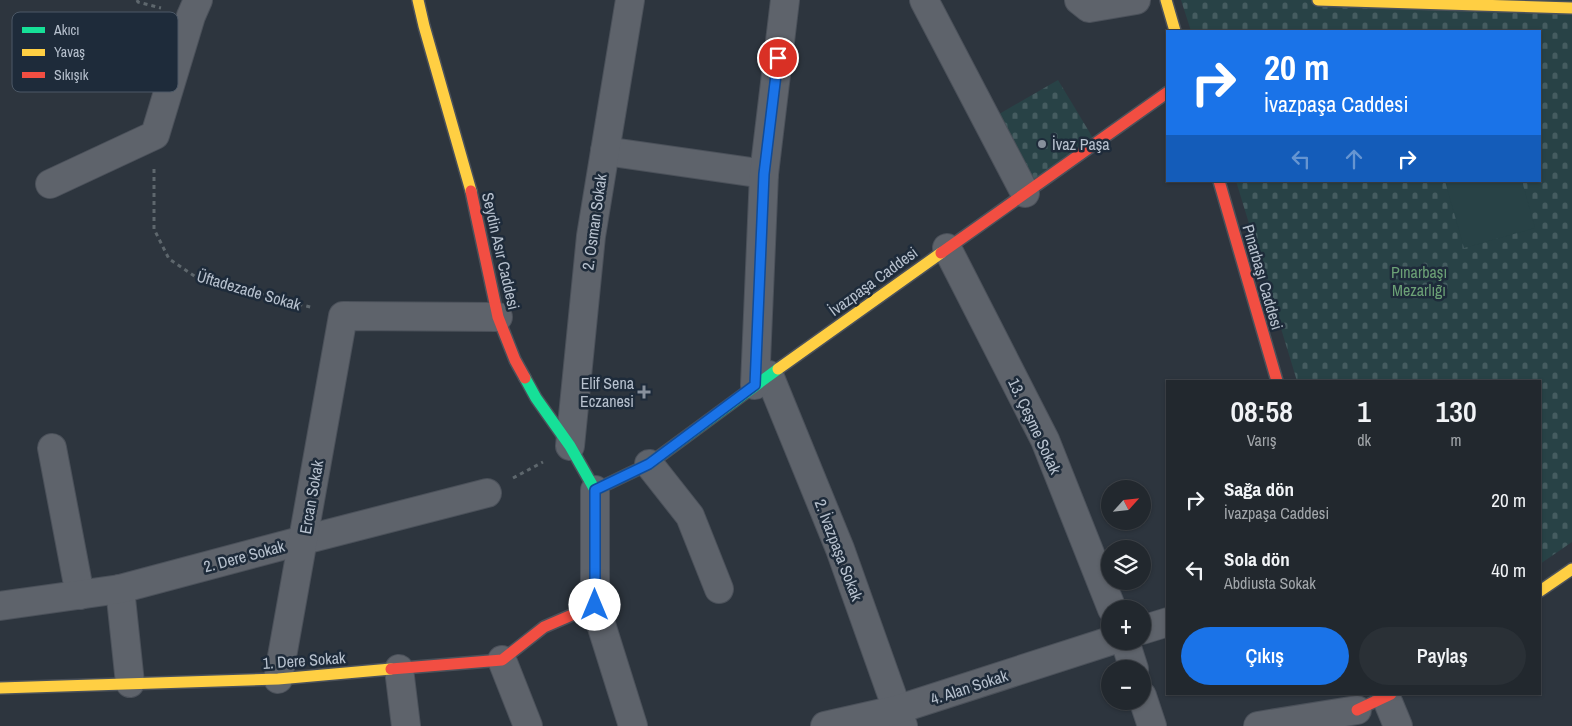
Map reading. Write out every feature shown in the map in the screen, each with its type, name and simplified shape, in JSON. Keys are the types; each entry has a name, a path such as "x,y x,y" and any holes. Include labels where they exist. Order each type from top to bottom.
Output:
{"main road":[{"name":"Seydin Asır Caddesi","path":"418,0 471,191 498,317 519,368 536,398 570,446 595,490"},
{"path":"1166,0 1175,30"},
{"path":"1318,0 1572,8"},
{"name":"İvazpaşa Caddesi","path":"595,490 649,464 762,380 1166,93"},
{"name":"Pınarbaşı Caddesi","path":"1219,182 1277,380"},
{"path":"1541,590 1572,570"},
{"path":"502,660 544,627 595,605"},
{"name":"1. Dere Sokak","path":"0,688 278,679 502,660"},
{"path":"1357,710 1388,696"}],"street":[{"name":"2. Osman Sokak","path":"570,446 591,236 630,0"},
{"path":"762,380 764,174 785,0"},
{"path":"924,0 1025,193"},
{"path":"1079,0 1089,8 1136,0"},
{"path":"178,64 195,8"},
{"path":"50,184 156,136 169,92"},
{"path":"605,151 764,174"},
{"name":"13. Çeşme Sokak","path":"947,248 1045,440 1108,600"},
{"path":"344,316 498,317"},
{"name":"Ercan Sokak","path":"278,679 344,316"},
{"name":"2. İvazpaşa Sokak","path":"762,380 840,549 900,718"},
{"path":"52,448 80,595"},
{"path":"649,464 690,516 719,589"},
{"path":"595,490 595,605 633,726"},
{"name":"2. Dere Sokak","path":"0,606 120,589 486,493"},
{"path":"120,589 130,684"},
{"path":"1151,627 1166,623"},
{"name":"4. Alan Sokak","path":"825,726 900,718 1101,644"},
{"path":"502,660 528,726"},
{"path":"399,669 406,726"},
{"path":"1388,696 1398,726"},
{"path":"1147,710 1152,726"},
{"path":"1258,726 1357,710"}],"path":[{"name":"Üftadezade Sokak","path":"156,136 154,229 169,259 196,278 344,316"},
{"path":"486,493 570,446"}],"green space":[{"name":"Pınarbaşı Mezarlığı","path":"1181,0 1572,0 1572,542 1541,563 1541,380 1297,380 1236,182 1541,182 1541,30 1191,30"},
{"path":"1058,80 1096,143 1025,193 987,121"},
{"path":"1445,182 1522,182 1535,228 1464,248"}],"traffic: fast":[{"path":"525,378 536,398 570,446 595,490 649,464 778,369"}],"traffic: slow":[{"path":"418,0 471,191"},
{"path":"1166,0 1175,30"},
{"path":"1318,0 1572,8"},
{"path":"778,369 941,253"},
{"path":"1541,590 1572,569"},
{"path":"0,688 278,679 391,669"}],"traffic: jam":[{"path":"941,253 1166,93"},
{"path":"1219,182 1277,380"},
{"path":"471,191 498,317 515,360 525,378"},
{"path":"391,669 502,660 544,627 595,605"},
{"path":"1357,710 1389,695"}],"place":[{"name":"İvaz Paşa","path":"1042,144"},
{"name":"Elif Sena Eczanesi","path":"644,392"}],"route":[{"path":"595,605 595,490 649,464 755,385 764,174 778,58"}]}
